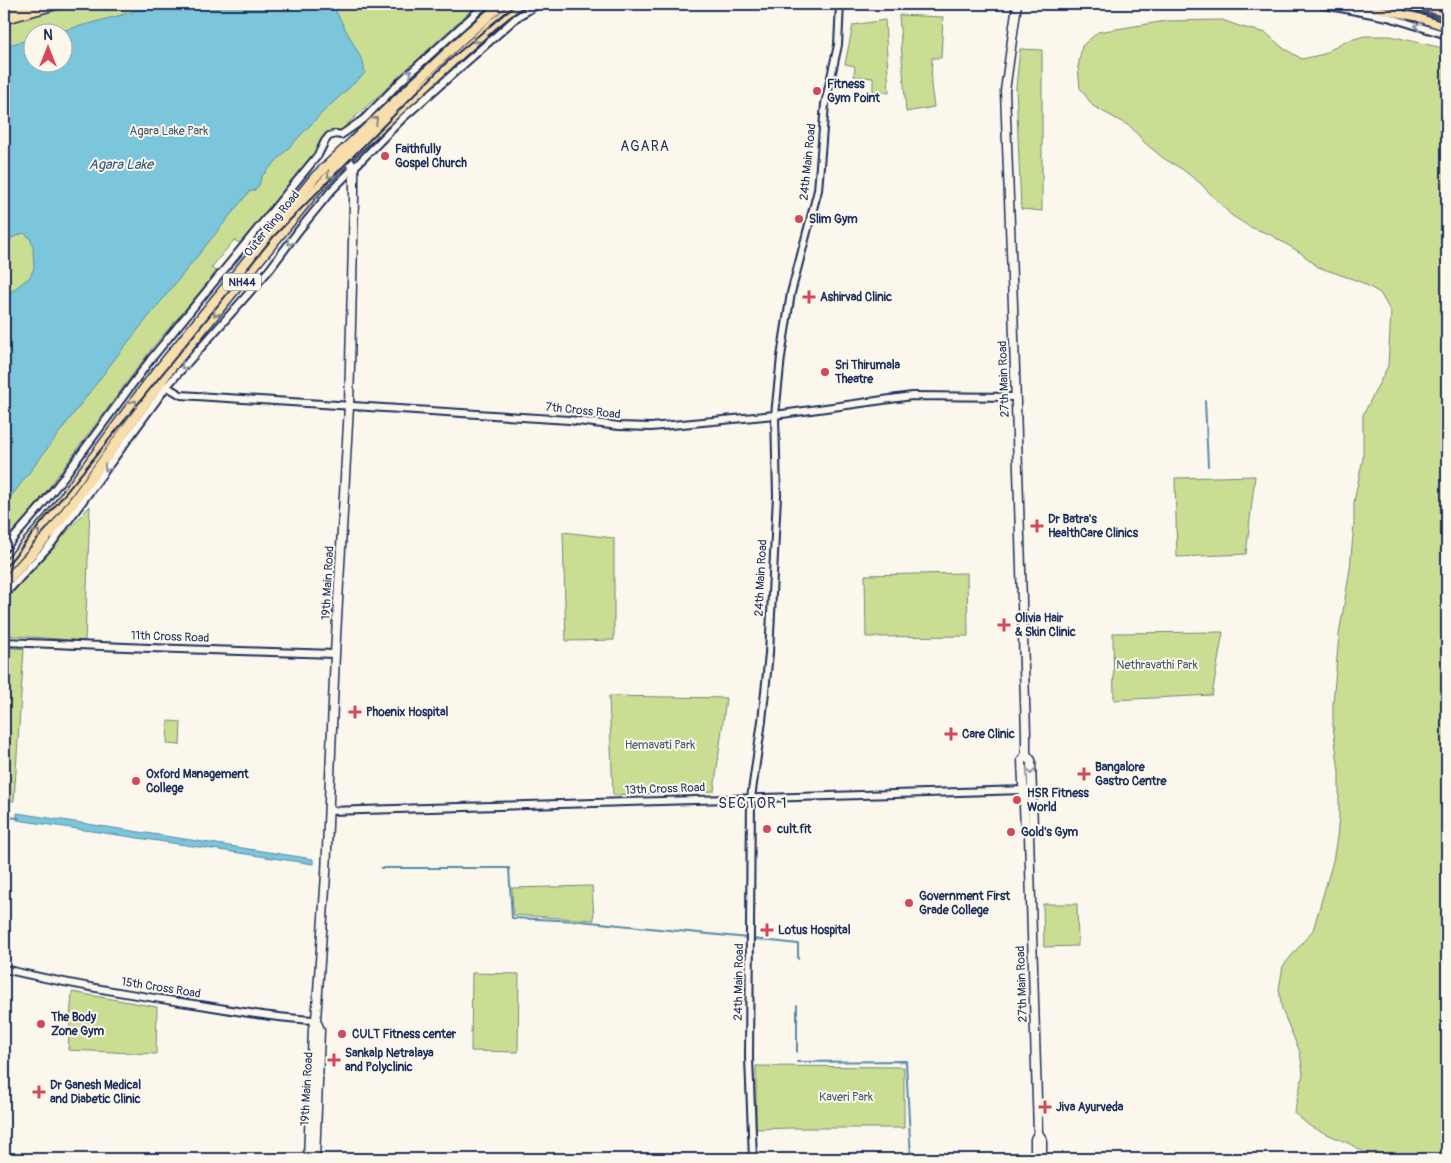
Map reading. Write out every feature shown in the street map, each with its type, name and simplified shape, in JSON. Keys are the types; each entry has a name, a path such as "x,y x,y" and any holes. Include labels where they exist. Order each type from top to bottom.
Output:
{"main road":[{"path":"4,11 29,4"},
{"path":"4,19 58,4"},
{"name":"Outer Ring Road","path":"4,584 52,531 163,385 344,155 502,4"},
{"name":"Outer Ring Road","path":"4,569 54,512 152,378 315,177 344,155 518,4"},
{"name":"27th Main Road","path":"1017,4 1005,91 1026,754 1022,760 1028,790 1025,829 1029,835 1038,1133 1035,1139 1035,1159"},
{"path":"1362,4 1417,16 1447,26"},
{"path":"1420,4 1447,13"},
{"path":"344,155 354,168"},
{"name":"19th Main Road","path":"308,1159 313,1028 316,1020 327,864 335,654 349,406 354,269 354,168"},
{"name":"19th Main Road","path":"315,1159 320,1030 316,1020"},
{"name":"27th Main Road","path":"1038,1133 1042,1139 1042,1159"},
{"path":"4,1159 13,1159"}],"street":[{"path":"4,549 63,478 151,359 318,155 325,141 332,135 345,133 364,119 399,83 486,4"},
{"path":"4,595 67,524 163,385 270,269 320,204 410,112 516,18 538,4"},
{"name":"24th Main Road","path":"753,1159 750,1058 751,798 762,721 768,652 777,496 775,415 782,350 791,293 818,190 825,104 838,45 840,4"},
{"path":"1319,4 1388,17 1447,36"},
{"name":"7th Cross Road","path":"152,378 181,395 651,427 775,415 912,396 1016,396"},
{"name":"11th Cross Road","path":"4,642 335,654"},
{"name":"13th Cross Road","path":"329,811 1028,790"},
{"name":"15th Cross Road","path":"4,969 64,983 152,998 261,1015 316,1020"}],"green space":[{"name":"Agara Lake","path":"76,4 478,4 341,130 336,130 322,139 318,152 241,244 234,240 211,268 217,272 153,347 33,509 4,541 4,23"},
{"path":"899,15 943,17 941,58 932,58 931,85 934,107 906,112"},
{"path":"885,20 889,93 873,91 873,78 854,76 855,66 845,64 853,25"},
{"path":"1222,20 1266,33 1283,48 1302,59 1324,54 1343,42 1365,36 1390,36 1447,49 1447,186 1445,193 1447,196 1447,1159 1375,1159 1350,1144 1311,1127 1294,1113 1303,1074 1300,1052 1282,1010 1279,989 1283,966 1313,930 1333,861 1337,837 1339,772 1333,726 1333,703 1339,635 1350,569 1354,502 1363,458 1363,415 1388,366 1391,312 1380,293 1361,282 1318,267 1301,253 1231,215 1200,183 1182,169 1163,158 1145,143 1131,127 1093,106 1080,88 1078,67 1082,46 1098,32 1166,21"},
{"path":"1020,49 1042,50 1042,211 1021,209 1016,87"},
{"path":"1255,476 1246,554 1177,557 1175,478"},
{"path":"90,506 85,641 4,635 4,598 34,569"},
{"path":"563,532 614,538 614,640 566,641"},
{"path":"967,573 968,636 866,637 865,575"},
{"name":"Nethravathi Park","path":"1223,632 1212,695 1114,700 1113,633"},
{"path":"4,647 24,649 14,801 4,801"},
{"name":"Hemavati Park","path":"609,696 726,698 714,791 613,795"},
{"path":"168,721 181,722 180,745 167,744"},
{"path":"592,886 594,920 513,915 512,888"},
{"path":"1043,904 1077,904 1078,946 1044,947"},
{"path":"472,973 519,974 518,1052 471,1051"},
{"path":"72,992 157,1007 156,1054 68,1050"},
{"name":"Kaveri Park","path":"756,1066 904,1067 904,1128 756,1129"}],"water":[{"name":"Agara Lake","path":"162,4 332,4 363,62 365,73 322,113 261,177 258,187 249,192 117,356 4,506 4,297 30,277 34,268 33,247 30,238 24,233 4,241 4,46 22,42 22,72 72,72 72,28"},
{"path":"17,813 313,859 313,864 17,820"}],"waterway":[{"path":"1205,401 1208,466"},
{"path":"4,817 19,818"},
{"path":"381,868 509,868 512,918 580,921 748,938"},
{"path":"753,939 798,944 798,959"},
{"path":"797,1005 797,1052"},
{"path":"797,1062 906,1061 911,1159"}],"railway":[{"path":"4,569 274,236 447,62 516,4"},
{"path":"1374,4 1419,13 1447,23"}],"place":[{"name":"Fitness Gym Point","path":"817,91"},
{"name":"Faithfully Gospel Church","path":"385,156"},
{"name":"Slim Gym","path":"799,219"},
{"name":"Ashirvad Clinic","path":"809,297"},
{"name":"Sri Thirumala Theatre","path":"825,372"},
{"name":"Dr Batra's HealthCare Clinics","path":"1037,526"},
{"name":"Olivia Hair & Skin Clinic","path":"1004,625"},
{"name":"Phoenix Hospital","path":"355,712"},
{"name":"Care Clinic","path":"951,734"},
{"name":"Bangalore Gastro Centre","path":"1084,774"},
{"name":"Oxford Management College","path":"136,781"},
{"name":"HSR Fitness World","path":"1017,800"},
{"name":"cult.fit","path":"767,829"},
{"name":"Gold's Gym","path":"1011,832"},
{"name":"Government First Grade College","path":"909,903"},
{"name":"Lotus Hospital","path":"767,930"},
{"name":"The Body Zone Gym","path":"41,1024"},
{"name":"CULT Fitness center","path":"342,1034"},
{"name":"Sankalp Netralaya and Polyclinic","path":"334,1060"},
{"name":"Dr Ganesh Medical and Diabetic Clinic","path":"39,1092"},
{"name":"Jiva Ayurveda","path":"1045,1107"}],"district":[{"name":"AGARA","path":"645,146"},
{"name":"SECTOR 1","path":"753,803"}],"park label":[{"name":"Agara Lake Park","path":"169,131"}]}
